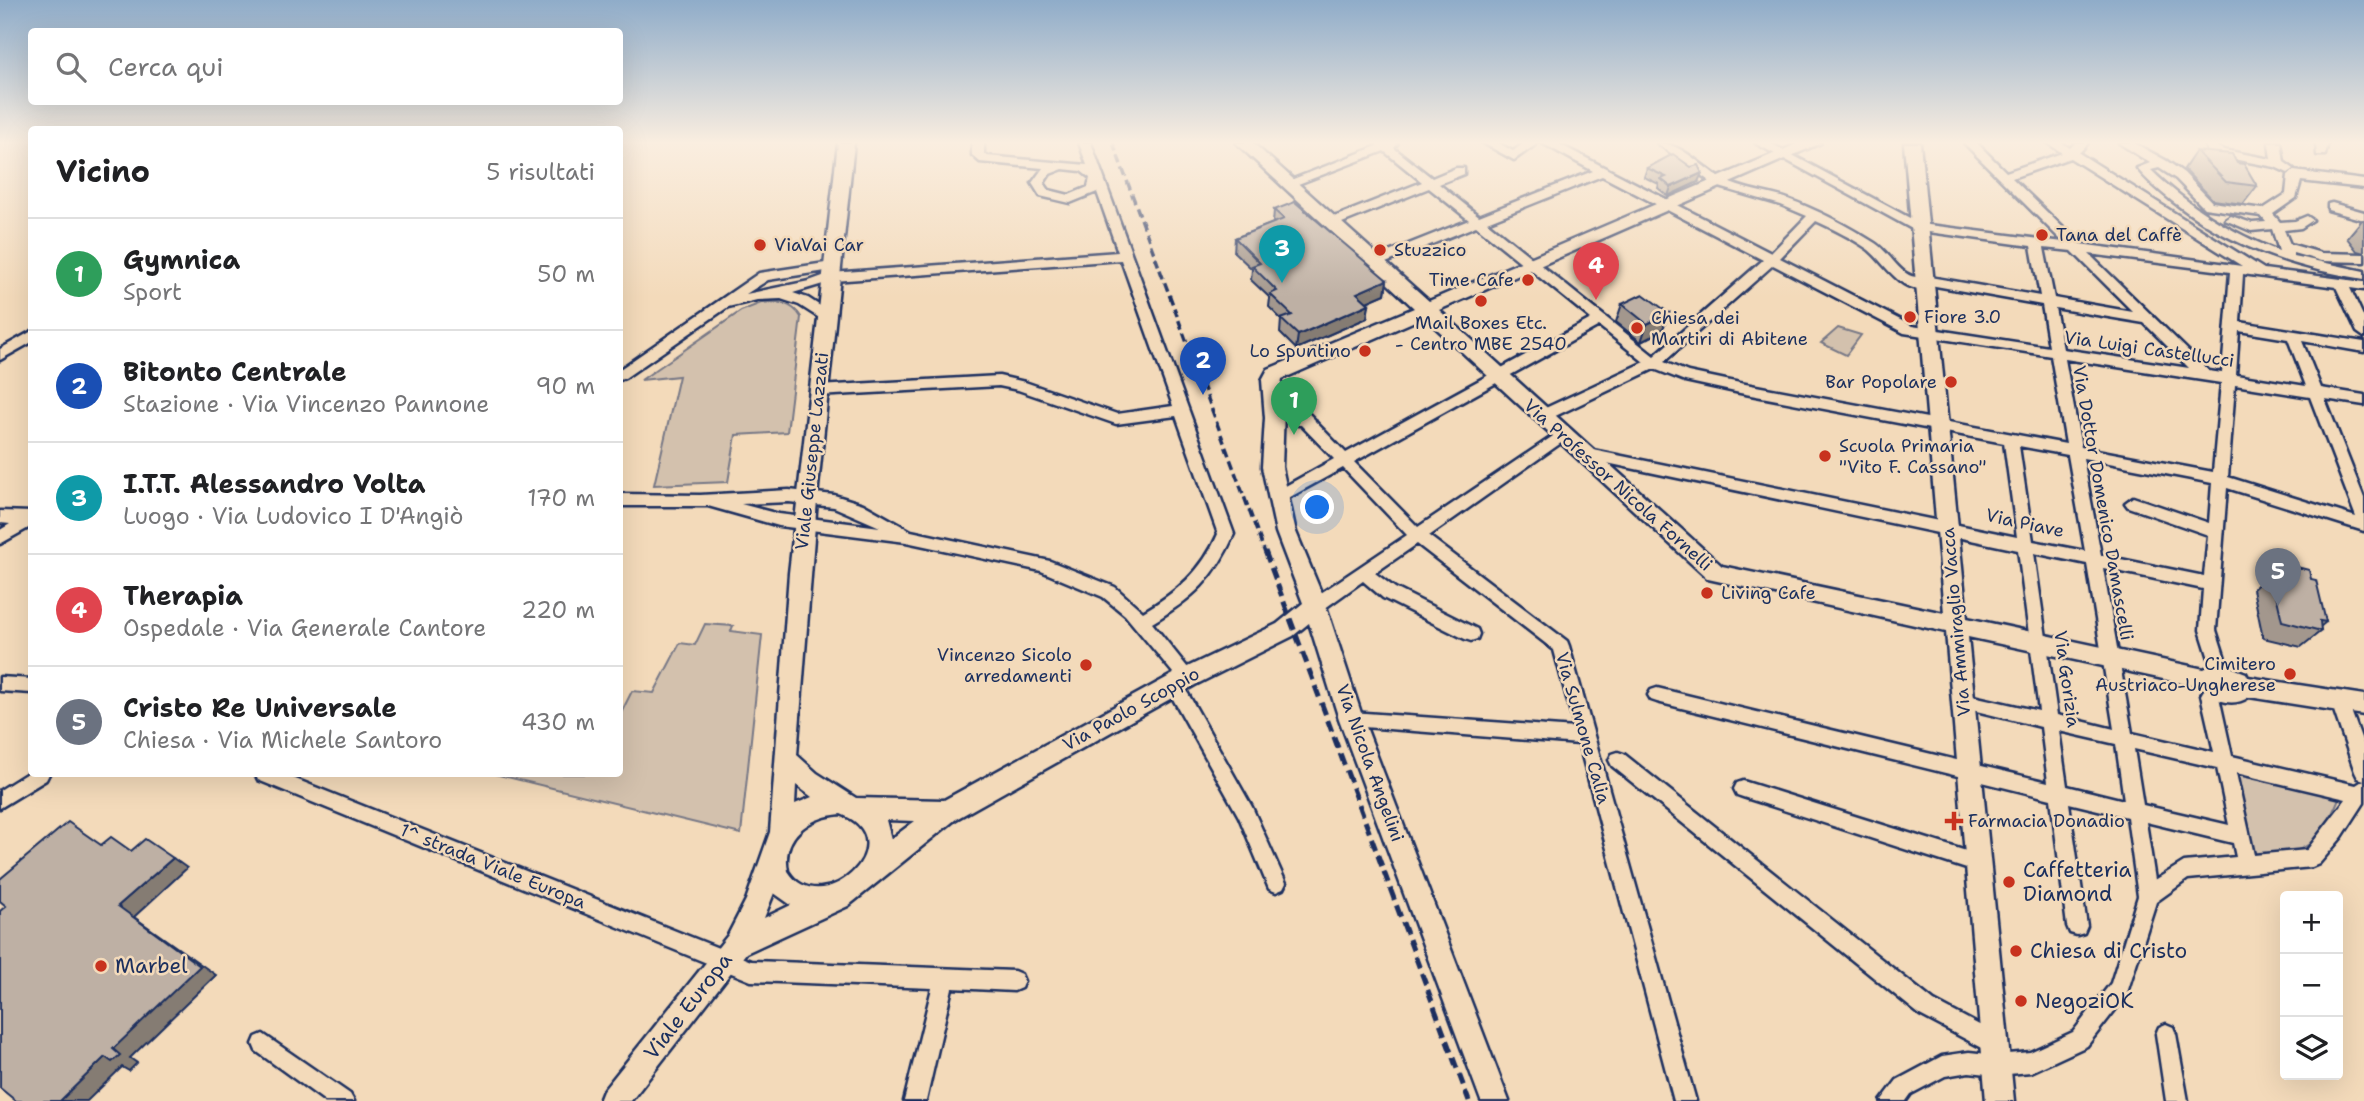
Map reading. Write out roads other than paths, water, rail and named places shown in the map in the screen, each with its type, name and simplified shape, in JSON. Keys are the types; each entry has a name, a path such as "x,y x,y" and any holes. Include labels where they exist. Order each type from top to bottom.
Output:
{"street":[{"name":"Viale Giuseppe Lazzati","path":"782,832 785,759 806,496 840,194"},
{"path":"1046,194 1051,197 1080,197 1085,194"},
{"path":"1102,194 1226,534 1215,564 1180,598 1142,621"},
{"name":"Via Professor Nicola Fornelli","path":"1302,194 1716,573 2041,645 2217,680"},
{"path":"1333,222 1401,194"},
{"path":"1443,194 1598,321 1654,363 1685,376 2221,480 2364,525"},
{"path":"1376,262 1545,194"},
{"name":"Via Luigi Castellucci","path":"1647,194 1904,327 1929,335 2364,400"},
{"path":"1305,420 1273,380 1426,309 1695,194"},
{"path":"1760,194 1815,215 1873,247 1906,281 2151,320"},
{"path":"1857,194 1919,227 2364,286"},
{"name":"Via Ammiraglio Vacca","path":"1915,194 2000,1101"},
{"path":"2022,194 2225,396"},
{"path":"2136,194 2263,273"},
{"path":"2172,194 2194,214 2217,229 2307,244"},
{"path":"2196,194 2208,205 2265,213 2288,201 2293,194"},
{"path":"2223,207 2231,221 2281,239 2364,275"},
{"path":"2332,207 2364,216"},
{"path":"2265,213 2281,239 2285,276"},
{"path":"1542,416 1654,363 1771,260 1815,215"},
{"path":"2281,239 2307,219"},
{"path":"2207,239 2231,221"},
{"path":"2207,239 2220,267"},
{"path":"2281,239 2321,257 2364,258"},
{"name":"Via Dottor Domenico Damascelli","path":"2037,242 2112,660 2148,896"},
{"path":"623,372 764,276 1125,256"},
{"path":"2237,270 2226,380 2221,480 2208,630 2217,680 2210,695 2247,864"},
{"path":"716,310 743,300 812,285 832,272"},
{"path":"2341,283 2364,332"},
{"path":"777,292 798,297 827,316"},
{"path":"1278,497 1598,321"},
{"path":"2232,325 2364,347"},
{"path":"2293,335 2364,518"},
{"path":"0,355 28,338"},
{"name":"Via Nicola Angelini","path":"1273,380 1275,418 1272,467 1286,532 1315,606 1351,719 1496,1101"},
{"path":"817,391 999,381 1020,385 1116,419 1182,410"},
{"path":"1275,418 1305,420"},
{"name":"Via Sulmone Calia","path":"1305,420 1416,535 1561,646 1685,1101"},
{"path":"1315,606 1564,436"},
{"name":"Via Gorizia","path":"2011,439 2077,926"},
{"name":"Via Piave","path":"1583,453 2027,543 2212,584"},
{"path":"623,500 708,500 760,494 834,499 883,519 906,536"},
{"path":"708,500 804,524 906,536 1044,565 1109,592 1142,621 1181,681 1246,813 1276,883"},
{"path":"2133,503 2217,532"},
{"path":"0,517 28,520"},
{"path":"0,538 28,521"},
{"path":"1363,572 1389,593 1471,634"},
{"name":"Via Paolo Scoppio","path":"873,868 947,811 1181,681 1285,630 1315,606"},
{"path":"2217,680 2234,676 2242,686 2364,705"},
{"path":"0,684 28,686"},
{"path":"1657,695 2242,837"},
{"path":"1618,760 1927,1008 1996,1055 2031,1062 2080,1039 2119,989 2148,896 2184,870 2312,858 2335,831 2362,791 1964,701"},
{"path":"2340,702 2364,772"},
{"path":"1351,719 1587,737"},
{"path":"785,759 809,781 850,806 869,816 880,840 873,868 856,887 832,899 806,899 785,888 776,876 773,861 782,832 808,809 850,806 947,811"},
{"path":"0,800 35,777"},
{"name":"1^ strada Viale Europa","path":"272,777 729,952 751,971 1014,981"},
{"path":"1743,789 1979,864"},
{"name":"Viale Europa","path":"614,1101 729,952 757,905 773,861"},
{"name":"Viale Europa","path":"729,952 832,899"},
{"path":"915,1101 944,979"},
{"path":"2166,1034 2177,1101"},
{"path":"263,1044 343,1101"},
{"path":"1892,1101 1904,1087 1942,1066 1996,1055"}],"railway":[{"path":"1132,194 1265,553"},
{"path":"1265,551 1469,1101"}],"place":[{"name":"Tana del Caffè","path":"2042,235"},
{"name":"ViaVai Car","path":"760,245"},
{"name":"Stuzzico","path":"1380,250"},
{"name":"Time Cafe","path":"1528,280"},
{"name":"I.T.T. Alessandro Volta","path":"1282,283"},
{"name":"Therapia","path":"1596,300"},
{"name":"Mail Boxes Etc. - Centro MBE 2540","path":"1481,301"},
{"name":"Fiore 3.0","path":"1910,317"},
{"name":"Chiesa dei Martiri di Abitene","path":"1637,328"},
{"name":"Lo Spuntino","path":"1365,351"},
{"name":"Bar Popolare","path":"1951,382"},
{"name":"Bitonto Centrale","path":"1203,395"},
{"name":"Gymnica","path":"1294,435"},
{"name":"Scuola Primaria \"Vito F. Cassano\"","path":"1825,456"},
{"name":"Living Cafe","path":"1707,593"},
{"name":"Cristo Re Universale","path":"2278,606"},
{"name":"Vincenzo Sicolo arredamenti","path":"1086,665"},
{"name":"Cimitero Austriaco-Ungherese","path":"2290,674"},
{"name":"Farmacia Donadio","path":"1954,821"},
{"name":"Caffetteria Diamond","path":"2009,882"},
{"name":"Chiesa di Cristo","path":"2016,951"},
{"name":"Marbel","path":"101,966"},
{"name":"NegoziOK","path":"2021,1001"}]}
